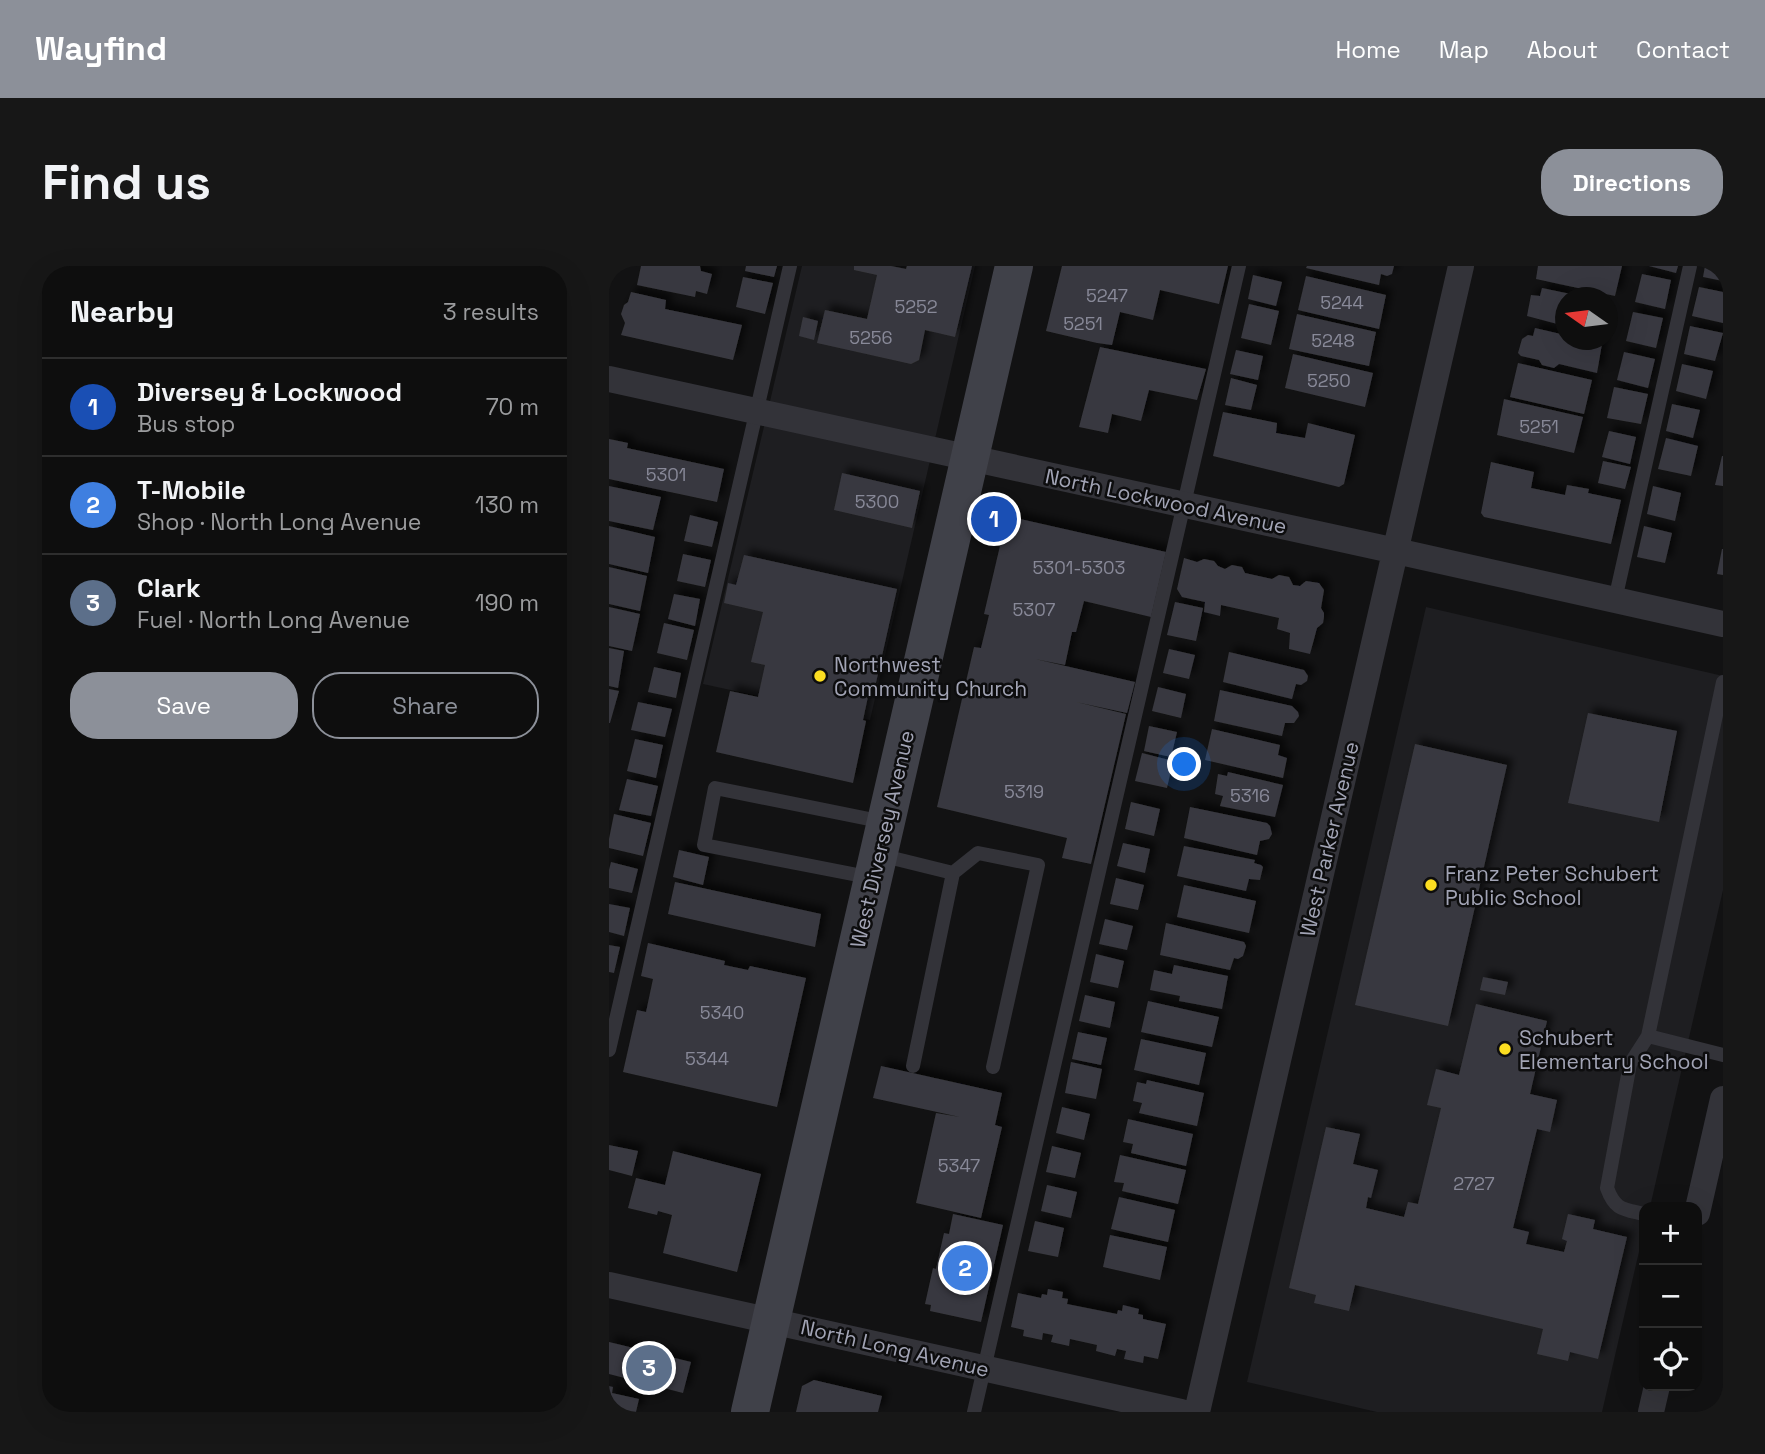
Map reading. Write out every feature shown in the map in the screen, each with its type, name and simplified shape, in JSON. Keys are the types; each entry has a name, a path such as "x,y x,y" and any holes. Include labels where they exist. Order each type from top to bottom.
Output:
{"main road":[{"name":"West Diversey Avenue","path":"750,1412 1014,266"}],"street":[{"name":"West Parker Avenue","path":"1197,1412 1461,266"},
{"name":"North Lockwood Avenue","path":"609,379 1723,624"},
{"path":"1700,1202 1723,1100"},
{"name":"North Long Avenue","path":"609,1285 1181,1412"},
{"path":"1651,1412 1656,1391"}],"lane":[{"path":"609,1050 790,266"},
{"path":"974,1412 1239,266"},
{"path":"1615,600 1691,266"},
{"path":"1639,1212 1616,1205 1607,1188 1630,1064 1648,1036 1723,682"},
{"path":"879,852 704,845 715,788 879,852 953,873"},
{"path":"913,1066 953,873 978,853 1038,865 993,1067"},
{"path":"1648,1036 1723,1055"}],"shaded area":[{"path":"802,266 975,266 870,720 703,684"},
{"name":"Schubert Elementary School","path":"1426,607 1723,676 1723,890 1651,1202 1639,1202 1639,1252 1602,1412 1377,1412 1247,1382"}],"building":[{"path":"641,266 700,266 701,271 712,274 707,294 696,291 695,297 637,285"},
{"path":"746,266 777,266 774,277 745,271"},
{"path":"854,266 891,266 906,269 907,266 972,266 955,337 925,330 919,360 911,364 817,343 825,310 867,319 877,275 854,270"},
{"path":"1062,266 1228,266 1219,304 1160,290 1153,320 1120,312 1112,345 1046,331"},
{"path":"1394,266 1392,274 1381,274 1379,285 1306,268"},
{"path":"1538,266 1622,266 1617,287 1573,287 1536,279"},
{"path":"1649,266 1678,266 1676,273"},
{"path":"1705,266 1723,266 1723,281 1703,277"},
{"path":"1642,274 1671,280 1665,309 1635,302"},
{"path":"1253,275 1282,282 1276,306 1248,299"},
{"path":"1306,276 1386,295 1379,329 1298,310"},
{"path":"743,277 773,283 765,314 736,307"},
{"path":"1699,287 1723,292 1723,323 1692,316"},
{"path":"1542,288 1555,291 1555,323 1527,316 1531,295 1540,296"},
{"path":"631,292 666,300 665,309 742,325 733,360 621,335 625,323 621,314"},
{"path":"1249,304 1279,311 1271,345 1241,338"},
{"path":"1633,312 1663,318 1656,348 1626,341"},
{"path":"1297,314 1376,332 1369,366 1289,349"},
{"path":"803,317 818,321 814,340 799,336"},
{"path":"1690,326 1723,333 1715,361 1684,354"},
{"path":"1535,328 1555,333 1555,350 1601,350 1597,373 1559,364 1554,368 1542,365 1539,360 1521,356 1518,353 1522,339 1528,335 1533,336"},
{"path":"1100,347 1206,369 1197,400 1149,390 1141,421 1112,414 1108,433 1079,427"},
{"path":"1236,350 1263,356 1258,380 1230,374"},
{"path":"1624,352 1655,359 1648,388 1617,380"},
{"path":"1293,354 1373,373 1365,407 1285,388"},
{"path":"1518,363 1592,380 1584,414 1510,397"},
{"path":"1682,364 1713,371 1706,399 1676,391"},
{"path":"1231,378 1257,385 1251,410 1225,405"},
{"path":"1614,387 1648,394 1641,424 1607,418"},
{"path":"1504,399 1583,417 1574,453 1497,435"},
{"path":"1672,404 1700,410 1693,438 1666,431"},
{"path":"1223,412 1277,423 1276,433 1305,438 1308,423 1355,435 1344,484 1339,487 1213,456"},
{"path":"1609,431 1636,437 1630,464 1602,457"},
{"path":"1666,438 1698,446 1691,476 1658,469"},
{"path":"609,439 628,443 627,448 724,469 717,502 609,479"},
{"path":"1723,456 1723,486 1715,485"},
{"path":"1603,461 1631,467 1625,489 1598,483"},
{"path":"1491,462 1534,472 1531,488 1565,495 1567,485 1621,500 1611,544 1484,517 1481,513"},
{"path":"842,473 920,491 912,528 834,510"},
{"path":"609,486 661,497 653,530 609,521"},
{"path":"1653,486 1681,493 1675,521 1647,514"},
{"path":"690,515 718,522 712,547 684,541"},
{"path":"1007,516 1166,552 1151,617 1084,601 1076,632 1072,632 1065,665 1035,659 1135,682 1127,713 1076,702 1126,714 1091,864 1062,858 1067,838 937,807 974,647 981,648 989,615 984,614"},
{"path":"609,526 655,537 648,573 609,564"},
{"path":"1644,526 1672,533 1665,563 1637,557"},
{"path":"1723,549 1723,575 1717,574"},
{"path":"683,554 711,560 705,587 677,581"},
{"name":"Northwest Community Church","path":"744,555 897,589 875,687 870,687 853,783 716,752 730,691 758,697 765,665 751,662 763,612 724,603 728,583 736,585"},
{"path":"1184,558 1197,562 1204,559 1214,561 1225,569 1232,565 1242,567 1245,573 1272,579 1279,575 1289,577 1293,585 1300,586 1306,581 1319,583 1324,590 1321,608 1324,617 1323,623 1317,628 1310,654 1289,649 1290,633 1277,629 1279,618 1221,605 1220,616 1204,612 1205,602 1182,597 1177,589"},
{"path":"609,567 647,576 640,611 609,604"},
{"path":"674,594 700,599 695,626 668,619"},
{"path":"1175,602 1203,608 1196,641 1167,635"},
{"path":"609,607 640,614 632,651 609,646"},
{"path":"664,623 694,630 687,660 657,653"},
{"path":"609,648 624,651 618,688 609,686"},
{"path":"1169,649 1195,655 1189,679 1163,673"},
{"path":"1229,652 1304,670 1308,676 1307,681 1301,685 1296,684 1292,699 1223,682"},
{"path":"654,667 681,673 676,698 648,692"},
{"path":"1158,687 1186,694 1181,718 1152,711"},
{"path":"609,689 619,691 610,723 609,723"},
{"path":"1220,690 1292,706 1299,716 1294,723 1285,723 1282,736 1214,721"},
{"path":"638,702 672,709 665,737 631,730"},
{"path":"1588,713 1677,731 1659,822 1568,803"},
{"path":"1149,726 1177,732 1171,757 1144,751"},
{"path":"1212,729 1280,745 1278,755 1287,758 1283,778 1205,760"},
{"path":"635,739 663,745 656,778 627,771"},
{"name":"Franz Peter Schubert Public School","path":"1415,744 1507,765 1448,1026 1355,1005"},
{"path":"1142,753 1173,761 1167,788 1135,781"},
{"path":"1228,772 1283,785 1275,817 1220,806 1223,796 1215,794 1218,774 1227,776"},
{"path":"627,779 658,786 651,816 619,810"},
{"path":"1131,802 1160,809 1154,836 1125,829"},
{"path":"1190,807 1267,823 1272,834 1269,839 1260,841 1257,855 1184,838"},
{"path":"614,814 651,823 643,856 609,848"},
{"path":"1123,843 1150,849 1145,873 1117,866"},
{"path":"1184,846 1255,860 1254,863 1263,867 1260,880 1249,879 1246,891 1177,876"},
{"path":"679,850 709,857 703,885 673,877"},
{"path":"611,862 638,869 632,893 609,888"},
{"path":"1116,878 1144,885 1138,910 1110,904"},
{"path":"675,882 821,914 815,947 668,914"},
{"path":"1184,885 1256,901 1249,933 1177,917"},
{"path":"609,904 630,908 624,936 609,932"},
{"path":"1105,919 1133,926 1127,950 1099,944"},
{"path":"1166,923 1244,942 1246,946 1243,956 1234,958 1230,970 1160,955"},
{"path":"648,943 725,961 724,965 748,970 750,966 806,978 777,1107 623,1072 637,1010 646,1012 653,979 641,976"},
{"path":"609,945 620,947 614,973 609,972"},
{"path":"1096,954 1124,961 1118,988 1090,982"},
{"path":"1174,965 1228,976 1222,1009 1179,1001 1180,996 1150,990 1154,970 1172,974"},
{"path":"1483,977 1508,982 1505,995 1480,990"},
{"path":"1085,995 1115,1002 1110,1028 1079,1021"},
{"path":"1148,1001 1219,1017 1212,1047 1141,1032"},
{"path":"1476,1004 1547,1021 1530,1094 1557,1100 1550,1132 1537,1129 1513,1228 1529,1232 1526,1244 1564,1252 1567,1241 1562,1239 1568,1214 1595,1220 1593,1229 1627,1237 1598,1359 1570,1352 1568,1361 1537,1354 1543,1329 1355,1285 1349,1311 1314,1303 1316,1295 1289,1288 1326,1127 1360,1134 1353,1164 1378,1170 1366,1208 1404,1217 1408,1202 1418,1204 1441,1108 1427,1105 1436,1069 1459,1075"},
{"path":"1078,1032 1107,1038 1101,1065 1072,1059"},
{"path":"1141,1039 1206,1053 1199,1085 1134,1070"},
{"path":"1071,1062 1102,1069 1096,1099 1065,1093"},
{"path":"881,1066 1002,1093 995,1125 1002,1127 981,1218 916,1203 936,1113 960,1117 873,1098"},
{"path":"1147,1080 1204,1093 1197,1126 1139,1113 1142,1103 1133,1101 1137,1082 1146,1084"},
{"path":"1062,1107 1090,1114 1084,1140 1056,1133"},
{"path":"1128,1119 1193,1134 1186,1166 1131,1153 1133,1144 1123,1142"},
{"path":"609,1145 638,1151 632,1176 609,1170"},
{"path":"1052,1146 1081,1153 1075,1178 1046,1172"},
{"path":"673,1151 761,1174 737,1272 663,1253 672,1215 658,1211 657,1215 628,1208 636,1178 665,1185"},
{"path":"1120,1155 1186,1170 1178,1204 1122,1191 1124,1183 1114,1182"},
{"path":"1047,1185 1077,1192 1071,1218 1041,1211"},
{"path":"1119,1197 1175,1210 1168,1242 1111,1229"},
{"path":"953,1214 1003,1225 981,1322 930,1311 931,1305 925,1304 933,1268 936,1269 944,1233 949,1234"},
{"path":"1035,1221 1064,1228 1058,1257 1028,1251"},
{"path":"1110,1235 1167,1247 1160,1280 1103,1267"},
{"path":"1048,1289 1063,1292 1062,1298 1068,1299 1067,1304 1117,1314 1118,1310 1122,1311 1123,1305 1139,1309 1138,1314 1143,1315 1143,1319 1166,1324 1158,1359 1144,1356 1143,1363 1124,1359 1126,1351 1117,1349 1115,1356 1096,1351 1097,1345 1070,1339 1069,1346 1051,1342 1053,1335 1043,1333 1042,1340 1023,1336 1024,1330 1011,1327 1018,1293 1041,1298 1042,1294 1047,1295"},
{"path":"609,1342 691,1362 683,1393 609,1374"},
{"path":"814,1380 882,1396 878,1412 796,1412 802,1386"},
{"path":"609,1386 613,1387 612,1393 639,1399 636,1412 609,1412"}],"place":[{"name":"Diversey & Lockwood","path":"994,519"},
{"name":"Northwest Community Church","path":"820,676"},
{"name":"Franz Peter Schubert Public School","path":"1431,885"},
{"name":"Schubert Elementary School","path":"1505,1049"},
{"name":"T-Mobile","path":"965,1268"},
{"name":"Clark","path":"649,1368"}]}
